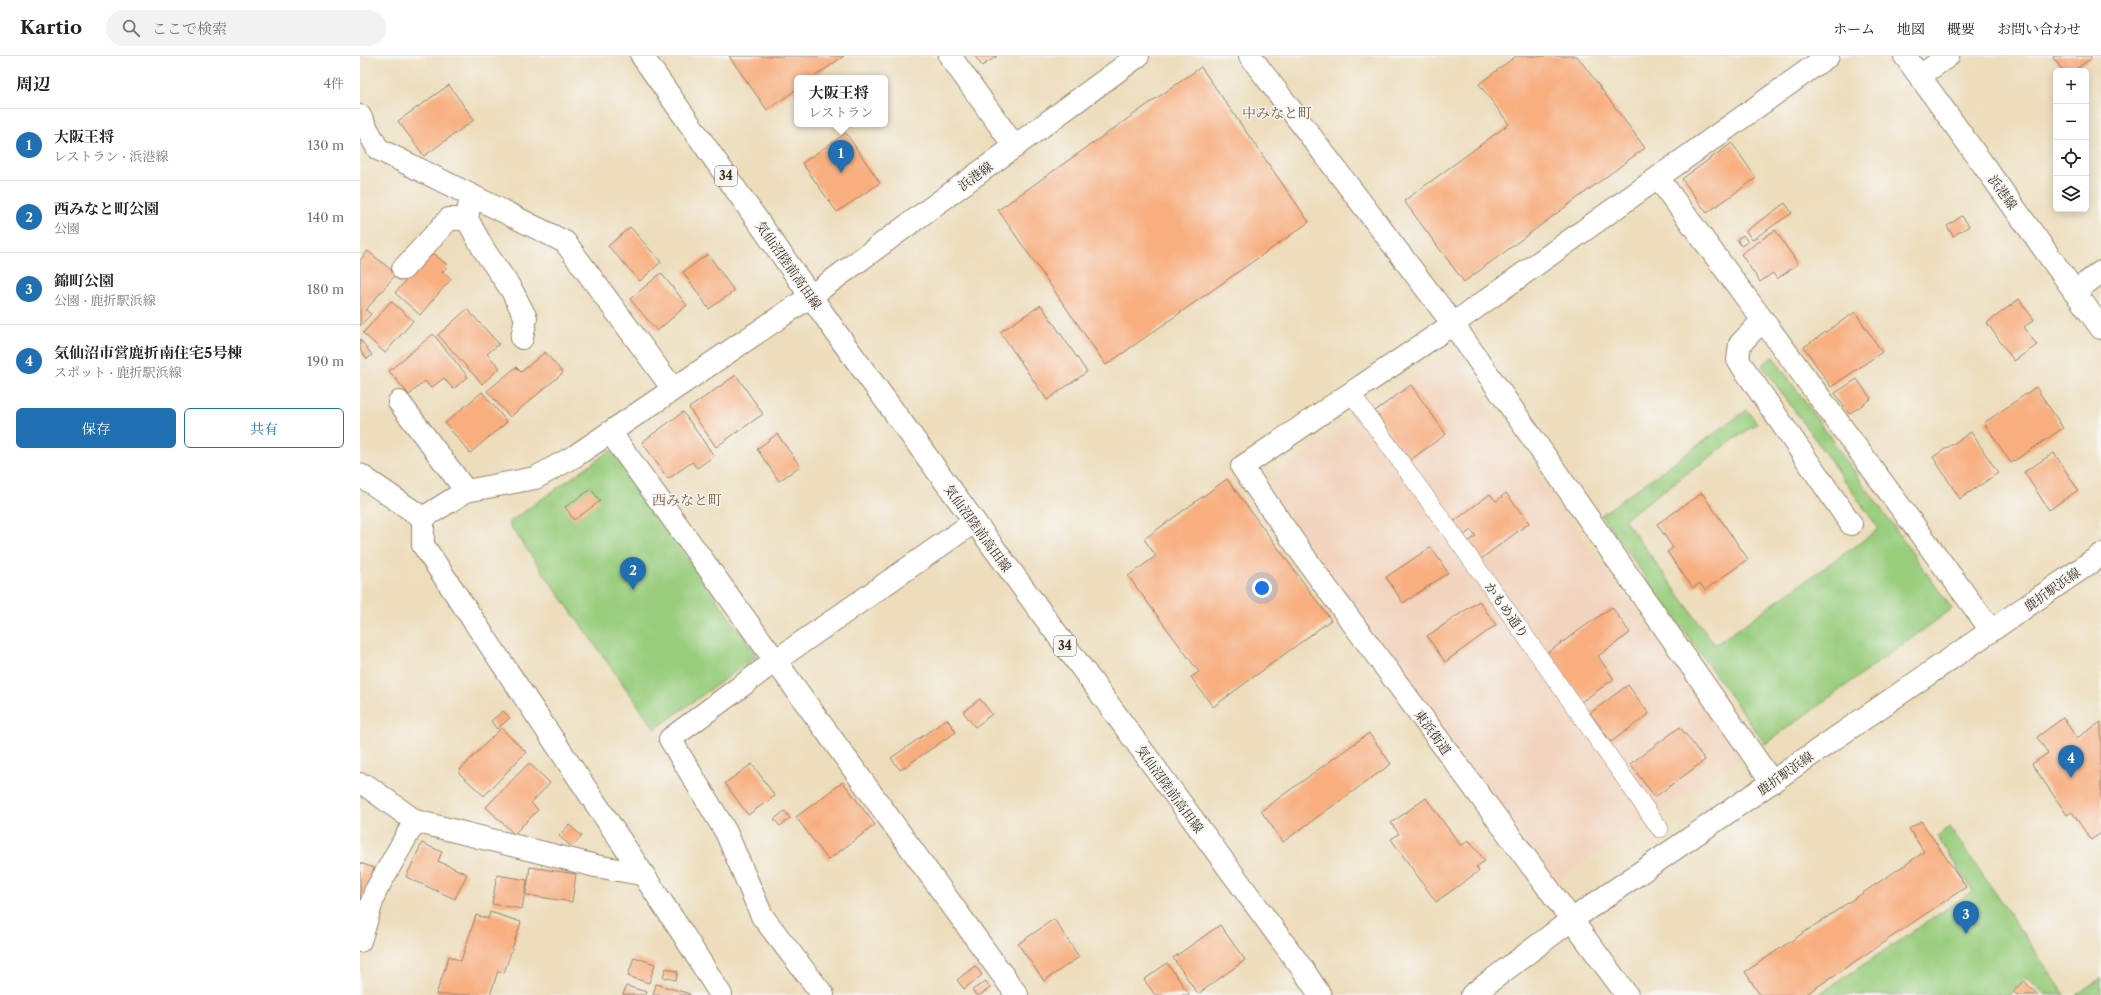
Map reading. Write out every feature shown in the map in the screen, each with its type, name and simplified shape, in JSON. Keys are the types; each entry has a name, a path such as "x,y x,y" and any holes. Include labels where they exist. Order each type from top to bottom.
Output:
{"street":[{"name":"気仙沼陸前高田線","path":"642,56 849,352 1304,971 1320,995"},
{"path":"950,56 1014,147"},
{"name":"浜港線","path":"466,491 536,478 575,456 811,296 1138,56"},
{"path":"1250,56 1454,324 1772,782"},
{"path":"1351,393 1454,324 1828,56"},
{"name":"浜港線","path":"1905,56 2101,328"},
{"path":"1920,76 1948,56"},
{"path":"360,116 378,149 564,242 635,335 673,389"},
{"path":"1658,178 1991,630"},
{"path":"472,195 467,219 484,250 511,289 526,318 522,338"},
{"path":"403,269 449,219 467,219"},
{"path":"2074,292 2101,272"},
{"path":"1763,320 1740,344 1738,360 1851,524"},
{"name":"東浜街道","path":"1351,393 1242,467 1315,572 1570,921 1627,995"},
{"name":"かもめ通り","path":"1351,393 1488,583 1660,829"},
{"path":"399,402 466,491 423,518"},
{"path":"610,432 1017,995"},
{"path":"360,475 423,518"},
{"path":"423,518 423,545 641,874 683,934 721,995"},
{"path":"823,995 762,916 726,832 670,739 776,661 974,522"},
{"name":"鹿折駅浜線","path":"1472,995 1570,921 2101,555"},
{"path":"360,784 367,786 415,821 596,866 641,874"},
{"path":"360,941 375,892 415,821"}],"shaded area":[{"path":"1449,352 1741,758 1556,881 1263,484"}],"green space":[{"path":"1773,357 1952,609 1765,744 1601,515 1747,410 1757,423 1624,519 1715,645 1879,529 1762,365"},
{"path":"611,450 757,656 655,729 508,523"},
{"path":"1950,827 2065,995 2046,995 2027,977 2011,993 2012,995 1818,995 1973,891 1937,836"},
{"path":"2101,978 2101,995 2076,995"}],"building":[{"path":"729,56 844,56 816,75 794,75 794,91 767,110"},
{"path":"975,56 997,56 982,66"},
{"path":"1516,56 1577,56 1645,148 1464,282 1404,201 1509,124 1479,84"},
{"path":"2052,56 2090,56 2092,58 2077,68 2061,68"},
{"path":"1201,67 1309,222 1106,365 998,210"},
{"path":"449,85 474,120 424,156 398,121"},
{"path":"846,133 880,183 837,212 802,163"},
{"path":"1732,143 1756,178 1707,213 1682,179"},
{"path":"1785,203 1792,213 1752,240 1746,231"},
{"path":"1962,216 1969,226 1953,236 1947,226"},
{"path":"630,227 661,262 640,281 608,246"},
{"path":"1775,230 1798,264 1777,279 1773,273 1760,282 1741,254"},
{"path":"1743,235 1748,242 1741,246 1737,239"},
{"path":"368,251 396,274 366,310 371,314 360,326 360,260"},
{"path":"431,251 448,266 442,272 451,279 420,315 395,293"},
{"path":"708,254 734,291 709,309 683,272"},
{"path":"661,273 687,305 657,331 630,299"},
{"path":"2019,299 2034,320 2024,327 2037,345 2014,361 1987,323"},
{"path":"391,301 413,321 385,353 363,333"},
{"path":"1041,305 1087,372 1047,400 1000,332"},
{"path":"467,309 499,344 487,354 500,368 482,384 438,335"},
{"path":"1855,312 1882,352 1831,387 1804,347"},
{"path":"433,334 468,377 453,389 444,378 431,388 425,381 409,395 389,371"},
{"path":"360,339 372,355 367,359 360,350"},
{"path":"545,352 563,373 510,417 487,391 516,367 521,372"},
{"path":"736,375 763,414 716,447 689,408"},
{"path":"1857,379 1871,399 1849,414 1835,393"},
{"path":"1411,385 1446,434 1410,460 1375,411"},
{"path":"2036,387 2063,428 2011,463 1984,423"},
{"path":"482,392 507,422 470,453 445,423"},
{"path":"683,412 714,456 697,468 692,462 668,479 642,442"},
{"path":"1971,432 1998,473 1960,499 1933,457"},
{"path":"777,434 800,466 779,481 757,449"},
{"path":"2054,453 2078,490 2049,510 2024,472"},
{"path":"1227,479 1331,620 1213,707 1191,677 1199,672 1128,576 1156,556 1144,539"},
{"path":"591,489 600,501 574,520 565,507"},
{"path":"1506,493 1529,523 1481,559 1468,542 1476,536 1471,530 1464,535 1453,522 1490,494 1496,501"},
{"path":"1702,493 1748,559 1705,590 1700,583 1693,588 1667,552 1673,548 1657,524"},
{"path":"1431,547 1448,573 1403,603 1386,577"},
{"path":"1479,601 1496,625 1445,662 1427,636"},
{"path":"1612,607 1630,633 1598,656 1614,679 1581,702 1547,653"},
{"path":"1628,685 1649,714 1611,742 1590,713"},
{"path":"980,699 992,714 975,727 963,712"},
{"path":"503,711 510,718 497,729 491,721"},
{"path":"2063,718 2077,738 2101,722 2101,833 2091,840 2072,812 2067,815 2032,764 2048,753 2037,737"},
{"path":"947,719 956,732 900,770 891,758"},
{"path":"1680,727 1705,760 1655,797 1630,764"},
{"path":"501,728 526,752 484,796 458,772"},
{"path":"1369,733 1391,764 1283,842 1261,811"},
{"path":"529,763 550,783 531,803 538,810 514,834 486,807"},
{"path":"752,764 775,796 748,815 725,783"},
{"path":"843,782 875,825 828,860 796,817"},
{"path":"1426,798 1461,846 1469,840 1485,861 1476,867 1479,871 1436,902 1391,839 1399,834 1391,823"},
{"path":"785,811 790,818 780,826 774,819"},
{"path":"1921,821 1966,887 1805,995 1760,995 1745,972 1924,852 1909,829"},
{"path":"569,825 582,836 572,847 559,836"},
{"path":"422,843 442,852 438,861 467,874 455,899 406,877"},
{"path":"360,863 374,868 363,899 360,898"},
{"path":"530,867 576,874 572,902 526,895"},
{"path":"497,875 527,880 522,909 492,904"},
{"path":"490,912 521,922 504,973 498,971 490,995 436,995 449,956 461,961 476,915 488,919"},
{"path":"1054,919 1079,957 1044,981 1018,944"},
{"path":"1220,925 1245,960 1198,994 1173,958"},
{"path":"634,957 655,964 649,983 628,976"},
{"path":"1167,963 1190,995 1155,995 1144,980"},
{"path":"975,966 982,975 964,989 957,980"},
{"path":"666,968 678,972 676,980 663,977"},
{"path":"986,981 990,988 980,995 976,995 972,990"},
{"path":"2024,981 2038,995 2017,995 2013,991"},
{"path":"656,984 690,994 690,995 653,995"},
{"path":"626,986 647,992 646,995 623,995"}],"place":[{"name":"大阪王将","path":"841,173"},
{"name":"西みなと町公園","path":"633,590"},
{"name":"気仙沼市営鹿折南住宅5号棟","path":"2071,778"},
{"name":"錦町公園","path":"1966,934"}],"district":[{"name":"中みなと町","path":"1277,113"},
{"name":"西みなと町","path":"687,500"}]}
